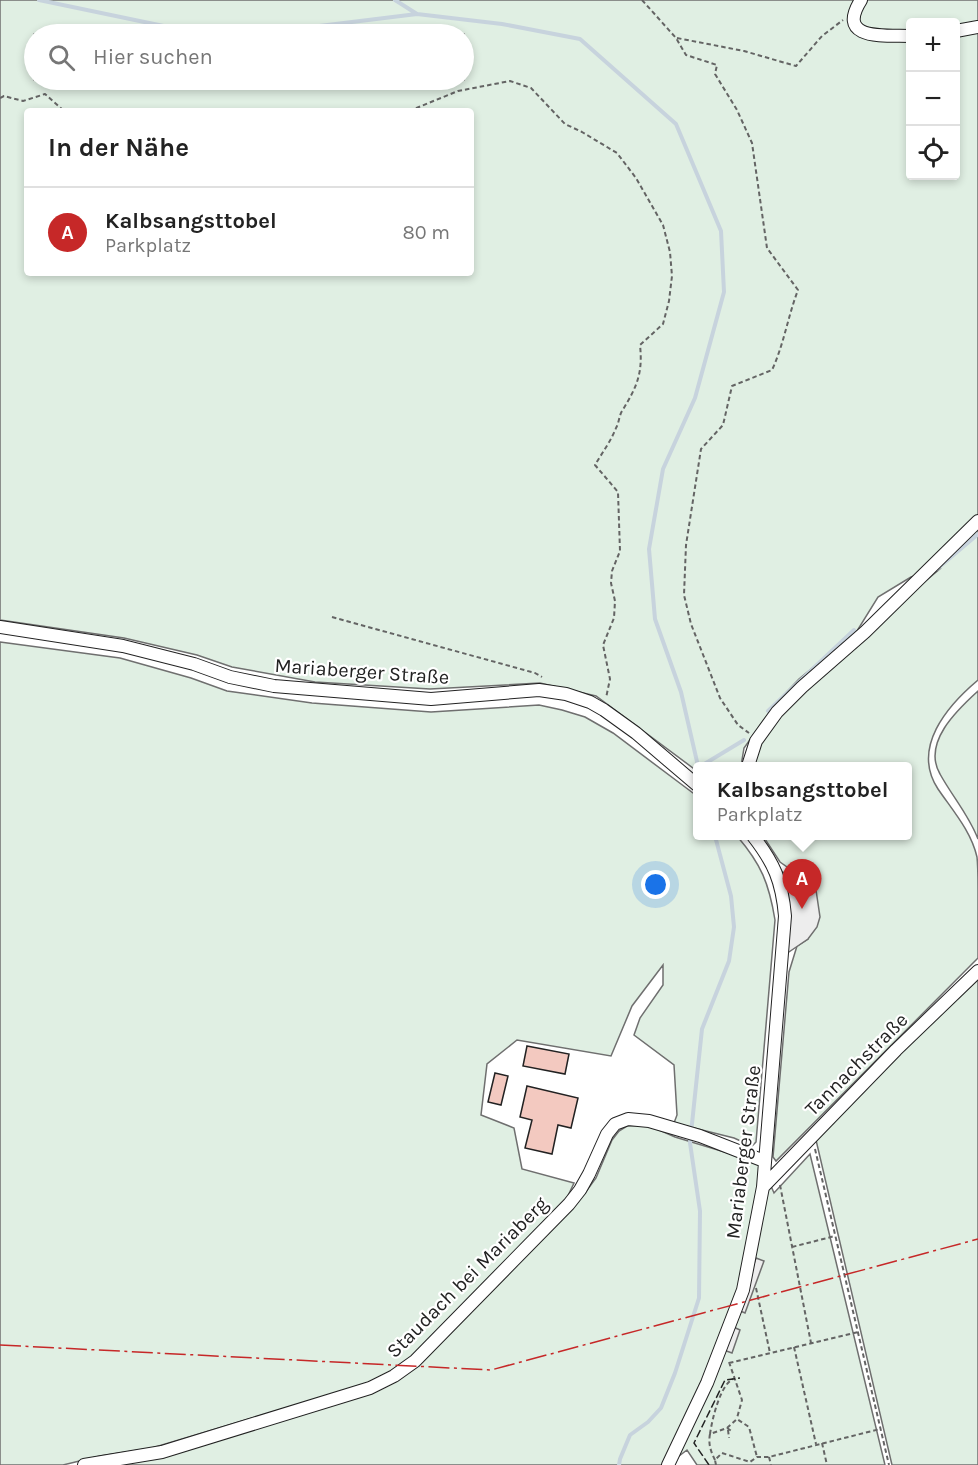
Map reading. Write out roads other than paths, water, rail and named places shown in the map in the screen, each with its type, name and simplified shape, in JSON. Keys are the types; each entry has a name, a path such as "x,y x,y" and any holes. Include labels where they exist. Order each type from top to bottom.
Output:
{"street":[{"path":"861,0 853,14 855,26 865,33 906,36"},
{"path":"960,30 978,27"},
{"path":"749,762 756,741 777,712 865,632 978,521"},
{"name":"Mariaberger Straße","path":"0,627 123,646 194,664 230,677 274,686 430,699 539,690 566,694 590,702 604,710 636,733 693,782"},
{"name":"Mariaberger Straße","path":"671,1464 707,1383 743,1290 763,1187 785,916 783,892 776,870 769,856 756,840"},
{"name":"Tannachstraße","path":"763,1187 978,971"},
{"name":"Staudach bei Mariaberg","path":"84,1465 162,1452 370,1388 394,1376 415,1361 569,1204 580,1190 607,1134 615,1124 628,1119 649,1121 700,1136 764,1161"}],"waterway":[{"path":"39,0 154,24"},
{"path":"395,0 417,14 502,24 580,39 676,124 721,231 724,292 695,398 663,469 649,549 655,619 681,692 697,762"},
{"path":"336,24 417,14"},
{"path":"937,569 978,534"},
{"path":"768,711 854,630"},
{"path":"708,762 744,740"},
{"path":"619,1465 630,1435 648,1422 661,1408 675,1373 699,1298 700,1211 690,1143 702,1029 729,961 734,927 731,896 716,840"}],"place":[{"name":"Kalbsangsttobel","path":"802,909"}]}
